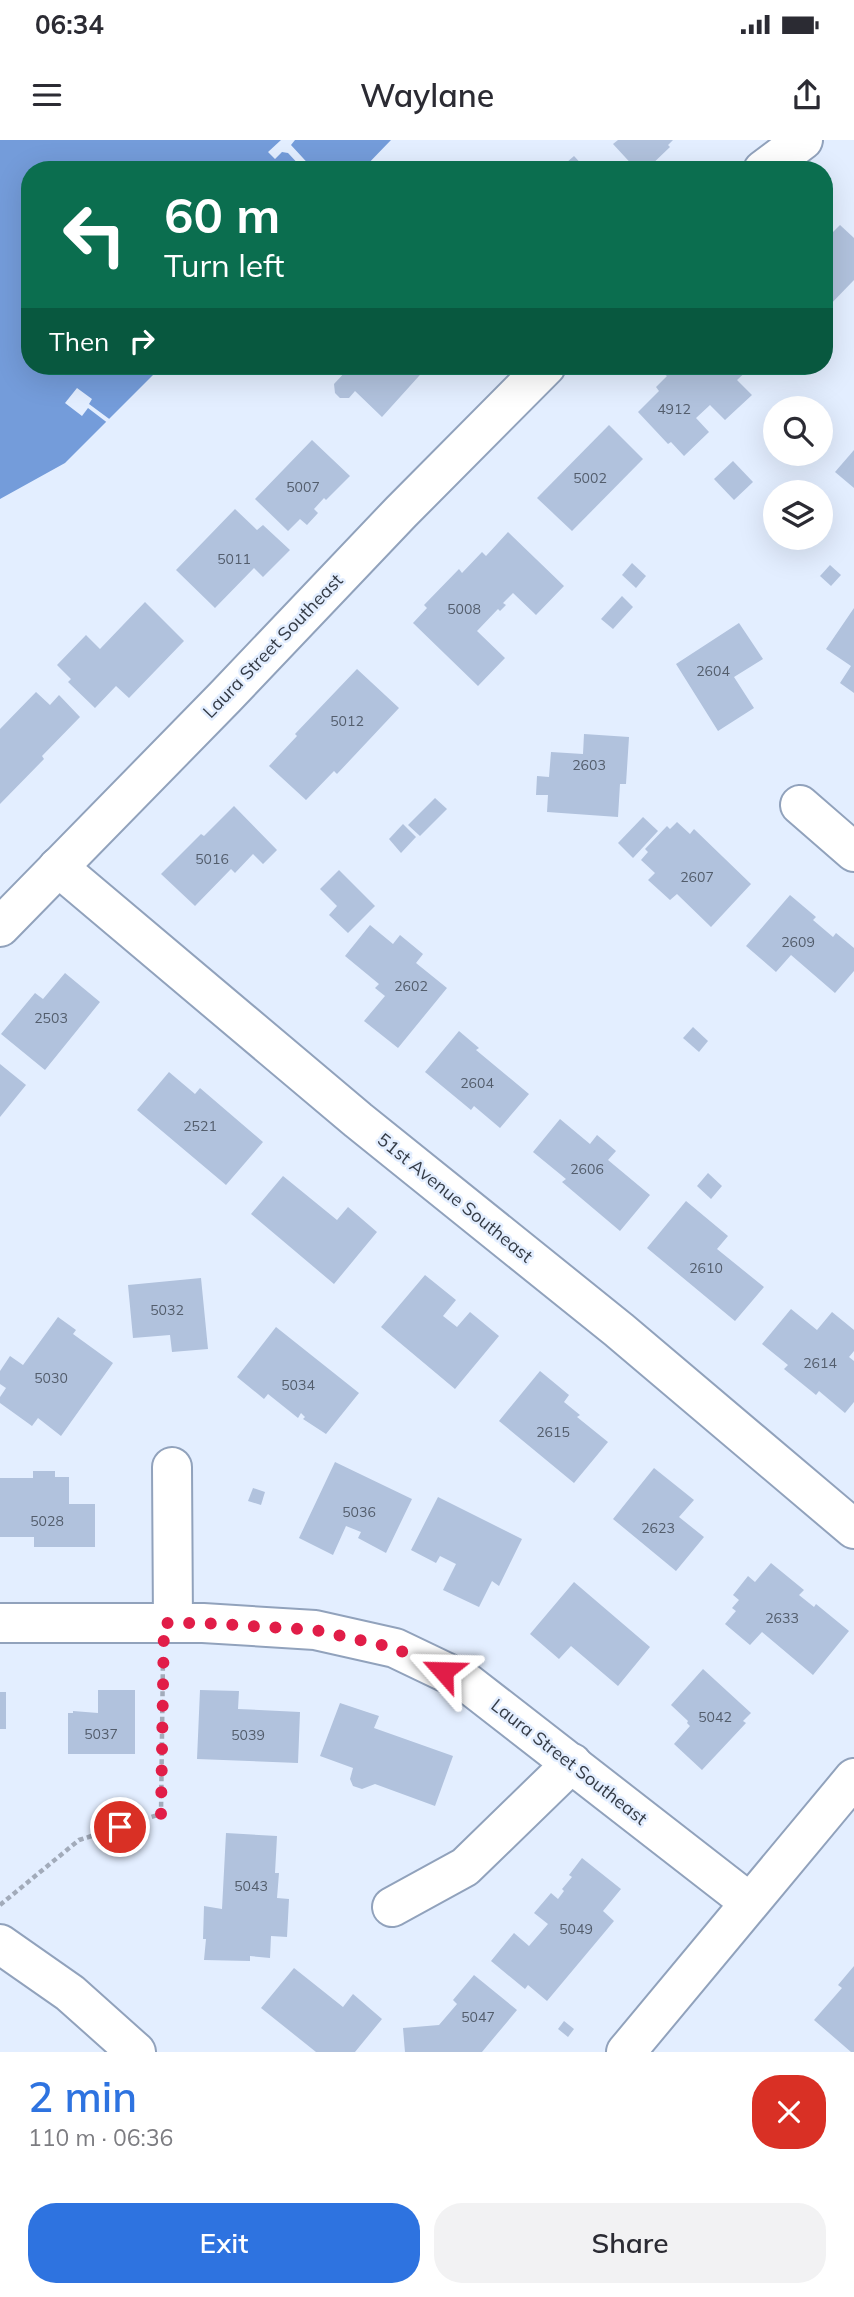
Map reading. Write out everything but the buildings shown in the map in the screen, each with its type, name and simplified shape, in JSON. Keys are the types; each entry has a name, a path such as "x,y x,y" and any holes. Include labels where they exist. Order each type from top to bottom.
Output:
{"street":[{"path":"775,161 803,140"},
{"name":"Laura Street Southeast","path":"0,927 537,375"},
{"path":"800,805 854,852"},
{"name":"51st Avenue Southeast","path":"58,867 358,1120 619,1330 854,1529"},
{"path":"168,1623 172,1466"},
{"name":"Laura Street Southeast","path":"0,1623 168,1623 315,1630 395,1648 466,1682 749,1902"},
{"path":"392,1907 465,1867 572,1763"},
{"path":"626,2052 854,1777"},
{"path":"0,1944 70,1993 136,2052"}],"path":[{"path":"0,1905 79,1840 161,1814 168,1623"}],"water":[{"path":"0,140 391,140 371,161 21,161 21,375 153,375 65,463 0,499"}],"pier":[{"path":"281,140 295,140 291,145 306,161 296,161 288,153 282,152 275,159 268,152"},
{"path":"77,388 92,399 89,404 112,421 109,424 88,408 82,416 65,403"}],"route":[{"path":"120,1827 161,1814 164,1623 315,1630 395,1648 443,1671"}]}
